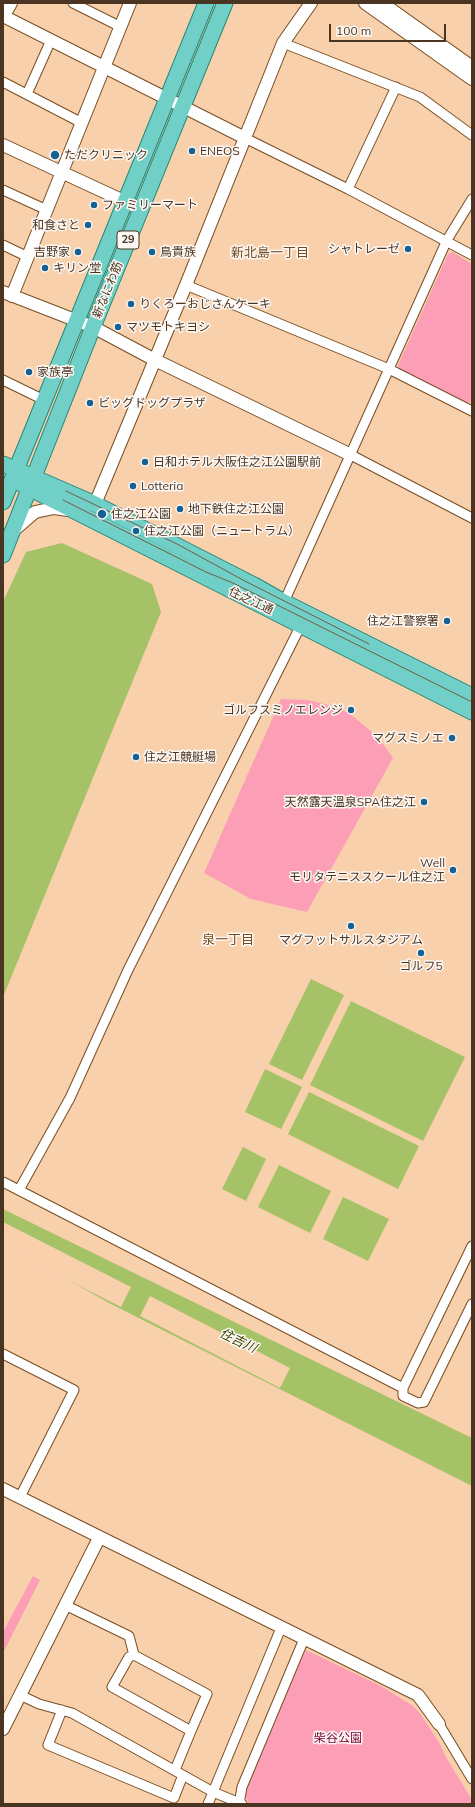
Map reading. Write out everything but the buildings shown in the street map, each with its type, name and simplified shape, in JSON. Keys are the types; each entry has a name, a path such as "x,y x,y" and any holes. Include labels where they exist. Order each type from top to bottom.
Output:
{"main road":[{"name":"新なにわ筋","path":"3,502 8,472 44,400 206,3"},
{"name":"新なにわ筋","path":"3,555 93,327 225,3"},
{"path":"8,472 32,483"},
{"name":"住之江通","path":"32,483 95,504 254,585 284,602 472,696"},
{"name":"住之江通","path":"32,483 73,511 472,712"}],"street":[{"path":"11,3 3,17 348,189 447,240 472,255"},
{"path":"72,3 120,27"},
{"path":"130,3 28,257 7,294 93,327 155,360 350,455 472,518"},
{"path":"95,504 186,286 283,43 311,3"},
{"path":"365,3 472,79"},
{"path":"382,3 472,67"},
{"path":"28,94 51,40"},
{"path":"283,43 420,97 472,135"},
{"path":"3,82 82,122"},
{"path":"348,189 396,87"},
{"path":"3,145 141,209"},
{"path":"3,190 47,210"},
{"path":"284,602 447,240 472,199"},
{"path":"3,245 28,257"},
{"path":"186,286 389,368 472,411"},
{"path":"3,380 44,400"},
{"path":"13,531 35,512 54,508 73,511"},
{"path":"19,1190 70,1098 128,970 301,625"},
{"path":"3,1182 403,1388"},
{"path":"472,1246 403,1388 403,1396 418,1403 424,1402 472,1304"},
{"path":"3,1354 74,1390 20,1497"},
{"path":"3,1489 99,1538 182,1577 304,1640 418,1695 439,1724 472,1779"},
{"path":"3,1729 99,1538"},
{"path":"65,1605 129,1636 134,1655"},
{"path":"208,1804 281,1628"},
{"path":"20,1695 39,1704 72,1713 213,1792 241,1804 242,1787 304,1640"},
{"path":"62,1710 48,1745 174,1798 179,1773 191,1732 207,1694 134,1655 128,1657 112,1687 191,1732"}],"green space":[{"path":"453,252 472,264 472,398 470,402 466,403 399,369 398,365 448,254"},
{"path":"281,699 308,700 328,705 349,713 378,737 393,758 307,912 251,899 204,873"},
{"path":"33,1576 40,1580 3,1653 3,1632"},
{"name":"柴谷公園","path":"306,1650 381,1686 413,1706 420,1713 440,1744 446,1757 472,1800 472,1804 249,1804 244,1793 297,1666"}],"water":[{"path":"62,543 152,584 161,612 3,997 3,602 26,552"},
{"path":"311,979 344,995 302,1080 269,1064"},
{"path":"351,1001 465,1057 423,1141 310,1085"},
{"path":"265,1069 302,1087 281,1129 245,1112"},
{"path":"309,1092 419,1146 398,1189 288,1134"},
{"path":"243,1147 266,1159 246,1201 222,1189"},
{"path":"279,1165 331,1191 310,1233 258,1207"},
{"path":"343,1197 389,1219 368,1261 323,1239"},
{"name":"住吉川","path":"3,1209 472,1438 472,1486 109,1303 3,1243"}],"pier":[{"path":"3,1222 131,1287 121,1307 3,1246"},
{"path":"150,1296 290,1368 280,1388 140,1316"}],"tram line":[{"path":"66,491 177,544 243,580 369,644"},
{"path":"63,500 206,572 233,583 472,702"}],"place":[{"name":"ENEOS","path":"192,151"},
{"name":"ただクリニック","path":"55,155"},
{"name":"ファミリーマート","path":"94,205"},
{"name":"和食さと","path":"88,225"},
{"name":"シャトレーゼ","path":"408,249"},
{"name":"吉野家","path":"78,252"},
{"name":"鳥貴族","path":"152,252"},
{"name":"キリン堂","path":"45,268"},
{"name":"りくろーおじさんケーキ","path":"131,304"},
{"name":"マツモトキヨシ","path":"118,327"},
{"name":"家族亭","path":"29,372"},
{"name":"ビッグドッグプラザ","path":"90,403"},
{"name":"日和ホテル大阪住之江公園駅前","path":"145,462"},
{"name":"Lotteria","path":"133,486"},
{"name":"地下鉄住之江公園","path":"180,509"},
{"name":"住之江公園","path":"102,514"},
{"name":"住之江公園（ニュートラム）","path":"136,531"},
{"name":"住之江警察署","path":"447,621"},
{"name":"ゴルフスミノエレンジ","path":"351,710"},
{"name":"マグスミノエ","path":"452,738"},
{"name":"住之江競艇場","path":"136,757"},
{"name":"天然露天溫泉SPA住之江","path":"424,802"},
{"name":"Well モリタテニススクール住之江","path":"453,870"},
{"name":"マグフットサルスタジアム","path":"351,926"},
{"name":"ゴルフ5","path":"421,953"}],"district":[{"name":"新北島一丁目","path":"270,253"},
{"name":"泉一丁目","path":"228,940"}]}
